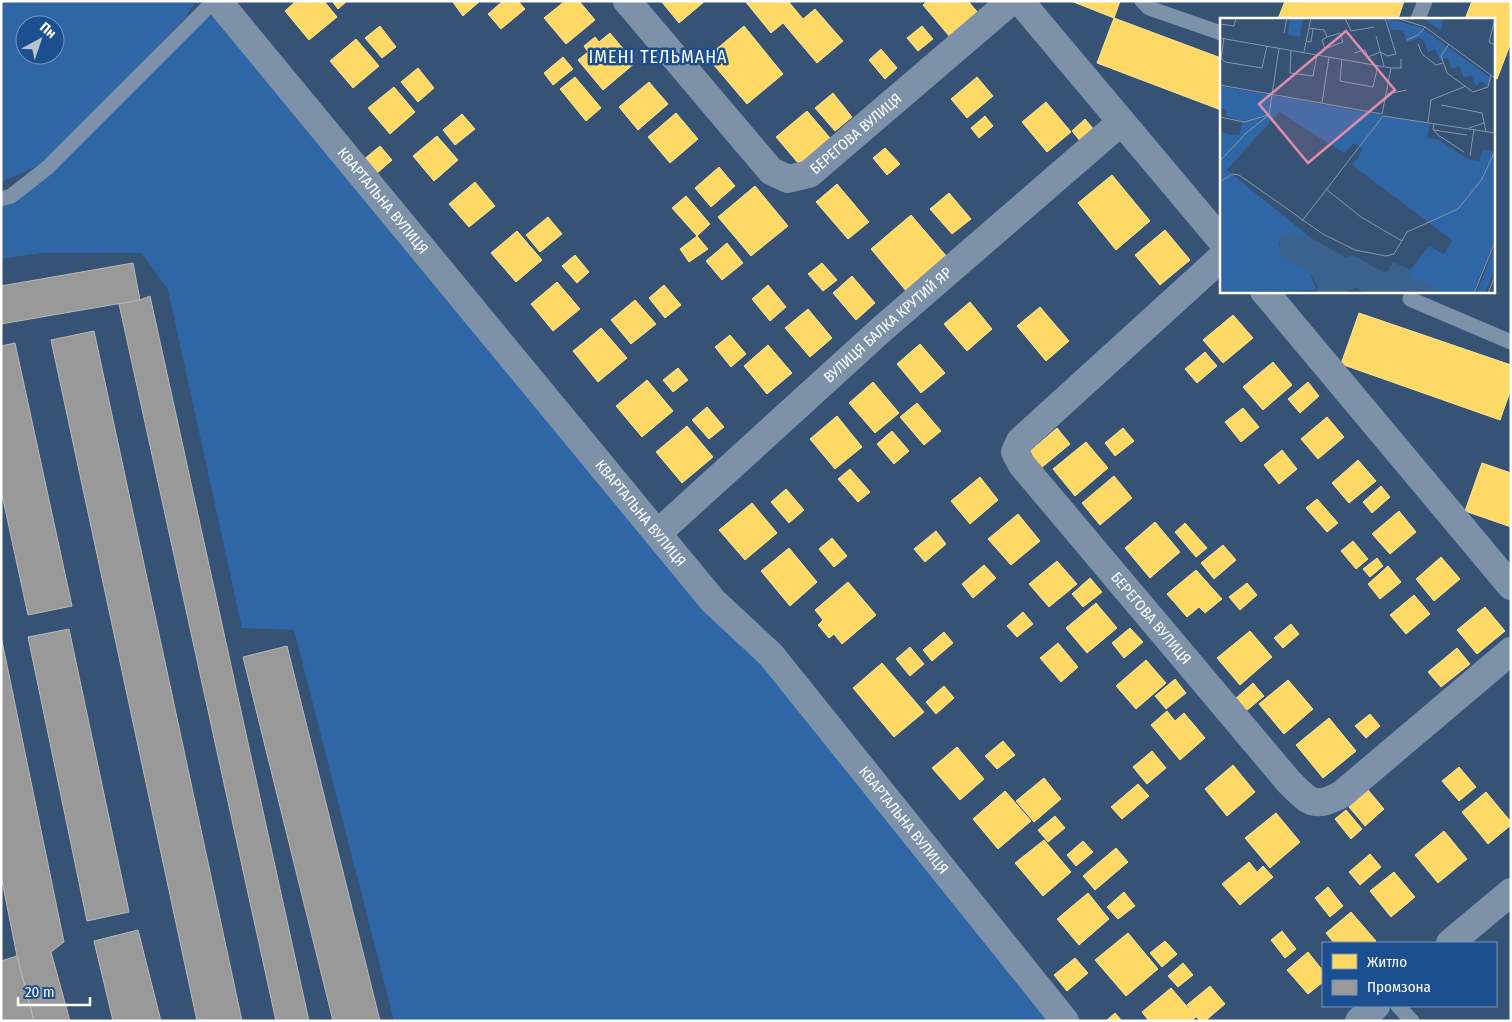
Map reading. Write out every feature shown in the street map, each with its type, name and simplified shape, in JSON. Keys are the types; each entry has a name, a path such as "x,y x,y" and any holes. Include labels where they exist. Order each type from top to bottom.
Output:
{"street":[{"name":"КВАРТАЛЬНА ВУЛИЦЯ","path":"218,1 713,601 771,655 1065,1021"},
{"name":"БЕРЕГОВА ВУЛИЦЯ","path":"628,1 771,171 788,179 809,174 1012,1"},
{"path":"1020,1 1220,239"},
{"name":"ВУЛИЦЯ БАЛКА КРУТИЙ ЯР","path":"658,533 882,328 1122,122"},
{"name":"БЕРЕГОВА ВУЛИЦЯ","path":"1220,259 1020,442 1015,452 1022,465 1307,801 1325,803 1342,794 1511,651"},
{"path":"1265,292 1511,586"},
{"path":"1451,942 1511,892"},
{"path":"1359,1021 1375,1007"}],"lane":[{"path":"4,195 47,168 214,1"},
{"path":"1142,1 1149,8 1220,33"},
{"path":"1418,18 1425,1"},
{"path":"1410,298 1511,342"},
{"path":"1399,1007 1412,1021"}],"shaded area":[{"path":"1,1 196,1 186,17 47,162 1,182"},
{"path":"214,1 1065,1021 394,1021 294,630 242,628 168,290 142,253 41,253 1,259 1,199 11,196"}],"building: Житло":[{"path":"296,1 324,1 337,17 309,40 285,11"},
{"path":"332,1 347,1 338,9"},
{"path":"452,1 480,1 463,16"},
{"path":"503,1 518,1 525,9 501,29 488,14"},
{"path":"565,1 579,1 595,20 566,44 544,18"},
{"path":"661,1 705,1 679,23"},
{"path":"745,1 788,1 803,19 815,9 843,41 817,63 783,23 771,33"},
{"path":"928,1 968,1 979,14 950,37 923,5"},
{"path":"1071,1 1120,1 1114,18"},
{"path":"1285,1 1404,1 1398,18 1278,18"},
{"path":"1472,1 1511,1 1511,42 1497,79 1494,78 1494,18 1465,18"},
{"path":"1114,18 1220,58 1220,110 1097,63"},
{"path":"380,26 396,47 382,58 365,38"},
{"path":"744,26 783,74 747,104 707,57"},
{"path":"922,26 933,39 918,51 907,38"},
{"path":"610,33 635,63 603,90 578,60 588,52 584,46 595,37 599,42"},
{"path":"356,39 379,66 353,88 330,61"},
{"path":"881,49 897,68 885,79 869,60"},
{"path":"563,57 573,69 553,85 544,73"},
{"path":"418,68 434,88 418,102 401,82"},
{"path":"575,77 601,108 586,121 560,89"},
{"path":"977,77 993,96 967,118 951,99"},
{"path":"649,82 668,104 638,130 619,107"},
{"path":"394,87 415,112 390,134 368,108"},
{"path":"833,93 852,117 835,131 815,108"},
{"path":"1046,102 1071,132 1047,152 1022,122"},
{"path":"807,111 830,138 799,164 776,137"},
{"path":"676,113 698,139 670,163 648,137"},
{"path":"462,114 475,129 455,145 443,130"},
{"path":"985,116 993,126 979,138 971,128"},
{"path":"1085,119 1095,131 1081,142 1072,131"},
{"path":"437,136 458,160 434,181 413,156"},
{"path":"380,146 392,160 375,175 363,160"},
{"path":"885,148 900,164 887,175 873,158"},
{"path":"719,167 735,186 711,207 695,188"},
{"path":"1112,175 1150,221 1116,250 1078,203"},
{"path":"475,182 495,206 469,227 449,204"},
{"path":"837,184 869,222 848,239 816,202"},
{"path":"755,186 788,226 751,256 718,217"},
{"path":"949,193 971,219 952,234 930,209"},
{"path":"686,196 710,224 697,236 672,208"},
{"path":"911,215 948,258 907,292 871,249"},
{"path":"548,217 562,234 540,252 526,235"},
{"path":"1165,230 1190,260 1160,285 1135,255"},
{"path":"517,231 542,260 516,282 491,253"},
{"path":"697,236 708,249 689,262 680,249"},
{"path":"727,243 743,263 722,280 706,261"},
{"path":"575,255 589,272 577,283 562,266"},
{"path":"822,263 837,280 823,291 808,274"},
{"path":"852,276 875,303 856,320 833,293"},
{"path":"557,282 580,309 553,331 531,304"},
{"path":"664,285 681,305 665,318 649,298"},
{"path":"768,285 786,307 770,321 752,299"},
{"path":"635,300 656,324 631,344 611,320"},
{"path":"970,302 992,329 967,351 944,324"},
{"path":"1040,307 1069,341 1046,361 1017,326"},
{"path":"808,309 832,338 810,357 785,328"},
{"path":"1359,313 1511,365 1511,389 1500,420 1341,364"},
{"path":"1233,315 1253,338 1223,363 1203,340"},
{"path":"601,328 627,358 598,382 573,351"},
{"path":"730,335 746,354 731,367 715,347"},
{"path":"920,344 945,373 921,393 897,364"},
{"path":"768,345 792,373 767,394 744,366"},
{"path":"1205,352 1217,366 1197,383 1185,369"},
{"path":"1273,362 1292,385 1263,410 1243,387"},
{"path":"678,368 688,380 673,392 663,380"},
{"path":"647,380 673,411 642,437 616,406"},
{"path":"873,382 899,413 875,433 849,403"},
{"path":"1308,382 1319,396 1300,413 1288,399"},
{"path":"917,403 941,431 924,445 900,417"},
{"path":"707,407 724,427 709,439 692,420"},
{"path":"1243,408 1259,427 1241,442 1225,422"},
{"path":"837,416 862,447 835,469 810,439"},
{"path":"1327,417 1344,437 1318,459 1301,439"},
{"path":"687,426 713,457 682,483 656,452"},
{"path":"1057,428 1070,444 1041,468 1028,453"},
{"path":"1123,428 1134,441 1115,456 1105,443"},
{"path":"892,431 909,451 894,464 877,444"},
{"path":"1086,442 1108,468 1075,496 1053,469"},
{"path":"1282,450 1297,469 1279,484 1264,465"},
{"path":"1358,460 1376,481 1349,503 1332,483"},
{"path":"1482,463 1511,473 1511,527 1465,511"},
{"path":"850,469 870,492 858,502 838,479"},
{"path":"1114,476 1132,498 1100,525 1082,503"},
{"path":"980,477 998,500 970,524 951,501"},
{"path":"1381,486 1390,497 1372,513 1363,502"},
{"path":"786,489 804,510 789,523 771,502"},
{"path":"1317,499 1338,523 1327,532 1306,508"},
{"path":"752,503 777,533 745,560 719,530"},
{"path":"1399,511 1416,532 1390,554 1372,534"},
{"path":"1018,514 1040,541 1011,565 988,539"},
{"path":"1155,522 1180,552 1150,578 1125,548"},
{"path":"1185,523 1207,548 1196,557 1175,532"},
{"path":"936,531 946,544 925,562 914,549"},
{"path":"832,538 847,556 834,567 819,549"},
{"path":"1353,541 1368,559 1356,569 1341,551"},
{"path":"1223,545 1236,560 1214,579 1201,563"},
{"path":"789,548 817,582 790,606 761,571"},
{"path":"1441,557 1460,579 1434,601 1416,579"},
{"path":"1377,558 1383,566 1370,577 1363,569"},
{"path":"1057,561 1077,584 1049,607 1029,584"},
{"path":"984,565 996,578 973,598 962,584"},
{"path":"1388,566 1401,582 1380,599 1368,584"},
{"path":"1196,570 1222,599 1205,613 1199,607 1187,617 1167,594"},
{"path":"1090,578 1102,592 1083,607 1072,594"},
{"path":"848,582 876,615 842,644 834,634 829,638 818,625 823,620 815,610"},
{"path":"1247,583 1257,595 1240,610 1229,597"},
{"path":"1414,595 1430,614 1406,634 1390,615"},
{"path":"1096,603 1117,628 1087,653 1066,628"},
{"path":"1485,607 1505,631 1477,654 1457,630"},
{"path":"1023,612 1033,624 1017,637 1007,626"},
{"path":"1291,624 1299,634 1283,648 1274,638"},
{"path":"1130,628 1143,642 1124,658 1112,643"},
{"path":"1250,631 1272,657 1240,685 1217,658"},
{"path":"944,632 953,643 932,661 923,650"},
{"path":"1058,643 1078,667 1061,682 1040,658"},
{"path":"910,647 924,664 910,676 896,659"},
{"path":"1457,648 1470,664 1441,687 1428,672"},
{"path":"1146,660 1166,683 1136,709 1116,686"},
{"path":"882,663 924,712 894,737 853,688"},
{"path":"1175,679 1186,693 1166,709 1155,696"},
{"path":"1288,680 1313,709 1284,734 1259,704"},
{"path":"1253,683 1264,696 1246,711 1235,699"},
{"path":"944,686 954,698 936,714 926,702"},
{"path":"1167,711 1175,721 1184,713 1205,738 1180,760 1151,725"},
{"path":"1370,714 1380,726 1366,738 1355,726"},
{"path":"1329,718 1356,751 1323,778 1296,745"},
{"path":"1003,741 1015,755 997,769 985,756"},
{"path":"957,747 984,779 960,800 932,768"},
{"path":"1152,751 1166,768 1147,784 1133,767"},
{"path":"1233,765 1255,792 1227,816 1205,789"},
{"path":"1459,767 1476,787 1459,801 1442,781"},
{"path":"1044,778 1061,799 1034,822 1016,801"},
{"path":"1138,784 1149,796 1122,819 1111,807"},
{"path":"1368,790 1384,809 1365,826 1349,807"},
{"path":"1005,791 1031,821 998,849 973,819"},
{"path":"1486,792 1511,822 1511,825 1488,844 1462,812"},
{"path":"1346,810 1362,829 1351,839 1335,819"},
{"path":"1276,813 1300,842 1270,868 1245,838"},
{"path":"1055,816 1065,828 1048,842 1038,830"},
{"path":"1444,831 1467,859 1438,883 1415,855"},
{"path":"1044,840 1071,872 1043,896 1015,863"},
{"path":"1083,841 1093,852 1076,866 1067,855"},
{"path":"1116,848 1128,862 1095,890 1083,876"},
{"path":"1370,854 1381,867 1360,885 1349,872"},
{"path":"1249,862 1257,872 1263,866 1273,877 1240,905 1222,884"},
{"path":"1394,872 1415,897 1391,917 1370,891"},
{"path":"1328,887 1343,906 1330,917 1315,898"},
{"path":"1124,892 1135,906 1118,919 1107,907"},
{"path":"1088,893 1109,919 1079,945 1057,919"},
{"path":"1351,912 1376,941 1333,942 1326,933"},
{"path":"1282,931 1296,949 1285,958 1271,940"},
{"path":"1128,933 1158,969 1126,996 1095,960"},
{"path":"1165,941 1177,954 1162,967 1150,953"},
{"path":"1308,952 1322,970 1322,983 1308,994 1287,970"},
{"path":"1075,958 1088,973 1067,991 1054,975"},
{"path":"1183,963 1193,975 1178,987 1168,976"},
{"path":"1210,986 1225,1004 1205,1021 1200,1021 1187,1005"},
{"path":"1171,988 1196,1017 1191,1021 1149,1021 1142,1012"},
{"path":"1115,1013 1122,1021 1106,1021"}],"building: Промзона":[{"path":"133,263 140,300 1,324 1,286"},
{"path":"150,296 309,1021 276,1021 119,304"},
{"path":"94,331 242,1021 197,1021 51,340"},
{"path":"15,343 72,606 28,615 1,490 1,346"},
{"path":"69,629 129,912 87,921 28,637"},
{"path":"1,636 64,942 51,952 70,1021 34,1021 17,956 1,876"},
{"path":"287,646 380,1021 333,1021 243,657"},
{"path":"138,930 161,1021 113,1021 94,941"},
{"path":"17,956 34,1021 1,1021 1,961"}],"district":[{"name":"ІМЕНІ ТЕЛЬМАНА","path":"658,57"}]}
